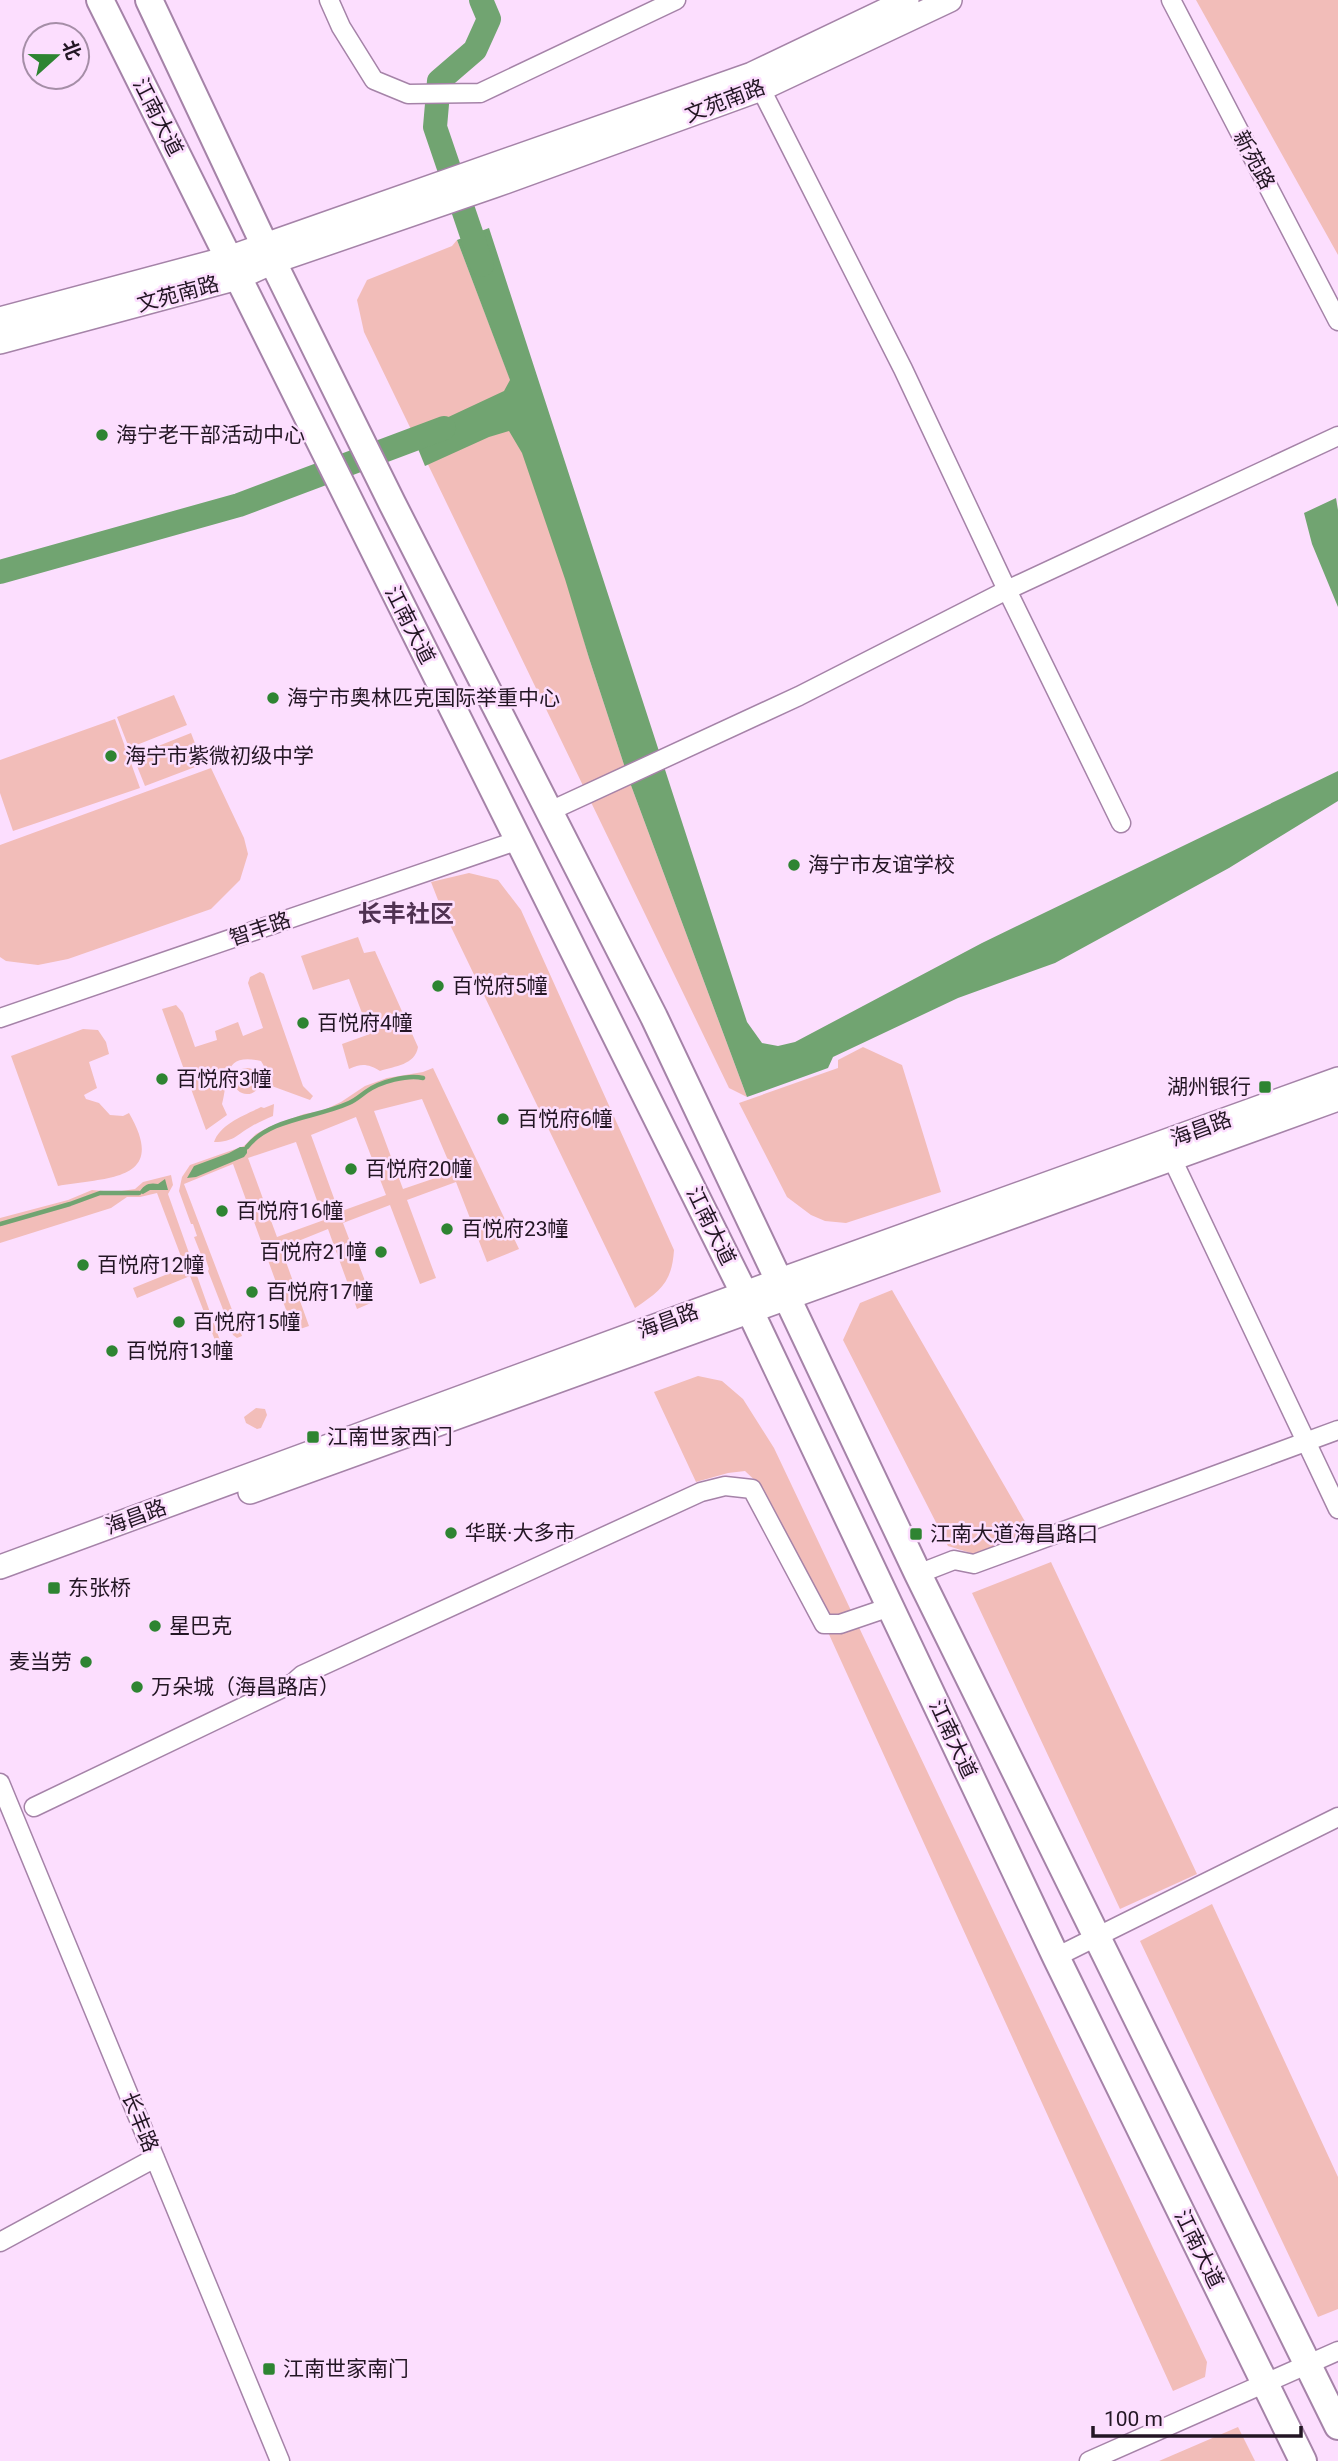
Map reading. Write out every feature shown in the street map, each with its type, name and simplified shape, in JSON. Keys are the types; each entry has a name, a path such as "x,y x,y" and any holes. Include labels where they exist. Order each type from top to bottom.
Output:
{"highway":[{"name":"江南大道","path":"100,0 747,1302 1056,1957 1303,2461"},
{"name":"江南大道","path":"149,0 268,253 392,503 654,1017 918,1574 1338,2426"}],"main road":[{"name":"文苑南路","path":"488,177 752,74 907,0"},
{"name":"文苑南路","path":"0,342 233,268 268,253 488,177 761,89 950,0"},
{"name":"文苑南路","path":"0,319 233,268"},
{"name":"海昌路","path":"1168,1151 1338,1079"},
{"name":"海昌路","path":"0,1583 784,1288 1168,1151 1338,1099"},
{"name":"海昌路","path":"0,1567 747,1302"}],"street":[{"path":"329,0 341,27 374,80 408,94 468,94 480,93 676,0"},
{"name":"新苑路","path":"1171,0 1338,321"},
{"path":"761,89 903,369 1121,824"},
{"path":"548,812 799,696 1007,590 1338,436"},
{"name":"智丰路","path":"0,1018 519,840"},
{"path":"1168,1151 1338,1509"},
{"path":"918,1574 954,1560 974,1564 1338,1430"},
{"path":"34,1807 293,1683 302,1675 701,1492 725,1486 752,1489 824,1624 840,1624 890,1607"},
{"name":"长丰路","path":"0,1783 280,2461"},
{"path":"1056,1957 1338,1818"},
{"path":"0,2242 155,2158"},
{"path":"1090,2461 1338,2351"}],"shaded area":[{"path":"1196,0 1338,0 1338,255"},
{"path":"489,228 747,1022 762,1043 778,1046 795,1042 982,943 1338,771 1338,801 1229,868 1055,963 958,998 833,1057 828,1068 747,1097 629,780 522,453 509,431 489,437 425,466 412,434 504,391 510,380 457,240"},
{"path":"457,240 510,379 589,658 629,780 747,1097 729,1088 364,332 357,300 367,280 452,246"},
{"path":"1336,498 1338,607 1312,544 1304,513"},
{"path":"174,695 187,725 129,748 117,717"},
{"path":"115,719 140,788 13,831 0,793 0,760"},
{"path":"191,733 203,764 145,786 133,756"},
{"path":"211,768 244,838 248,854 240,880 211,909 68,959 38,965 6,961 0,957 0,845"},
{"path":"469,873 498,880 521,910 674,1250 671,1271 663,1285 635,1308 431,882"},
{"path":"358,937 364,953 375,951 418,1047 409,1061 380,1071 365,1065 349,1069 342,1044 370,1034 349,979 313,990 301,956"},
{"path":"260,972 264,974 303,1086 313,1096 310,1100 269,1085 268,1073 261,1061 239,1061 233,1064 227,1077 222,1104 227,1115 206,1130 162,1009 176,1005 183,1013 195,1047 217,1040 215,1031 238,1022 243,1036 263,1028 248,983 250,977"},
{"path":"83,1029 98,1030 106,1042 109,1054 89,1062 97,1088 84,1095 86,1099 99,1103 110,1115 123,1116 129,1113 139,1136 142,1152 137,1164 127,1172 95,1181 58,1186 11,1056"},
{"path":"863,1047 902,1065 941,1192 846,1223 825,1221 811,1215 787,1197 739,1103 838,1068 838,1060"},
{"path":"247,1068 256,1072 260,1081 256,1090 247,1094 238,1090 234,1081 238,1072"},
{"path":"433,1068 519,1249 487,1262 456,1182 407,1200 436,1278 420,1284 390,1205 343,1223 373,1302 357,1309 328,1229 281,1248 309,1326 297,1330 293,1317 289,1318 233,1164 184,1184 242,1336 237,1338 233,1335 205,1257 202,1257 194,1237 197,1236 179,1191 182,1177 190,1165 244,1146 256,1134 269,1127 304,1114 322,1111 365,1086 387,1078","holes":["422,1099 453,1172 403,1189 374,1111","356,1117 386,1195 339,1212 311,1135","296,1142 324,1220 277,1237 248,1158"]},
{"path":"274,1104 273,1116 231,1139 214,1142 222,1130 234,1121 261,1107"},
{"path":"240,1147 247,1147 244,1157 196,1177 187,1178 194,1166"},
{"path":"171,1175 173,1185 168,1194 222,1346 218,1348 190,1276 137,1298 133,1288 185,1267 157,1193 127,1197 111,1208 0,1243 0,1218 68,1200 92,1190 115,1192 135,1189 143,1182"},
{"path":"165,1179 168,1190 139,1193 147,1185 158,1184"},
{"path":"892,1290 1031,1532 974,1554 948,1546 843,1340 860,1303"},
{"path":"698,1376 722,1381 743,1399 774,1448 1207,2362 1205,2377 1173,2391 762,1487 745,1471 696,1482 654,1392"},
{"path":"256,1408 265,1409 267,1415 261,1428 257,1429 246,1423 244,1417"},
{"path":"1051,1562 1197,1874 1120,1909 972,1593"},
{"path":"1212,1904 1338,2177 1338,2309 1318,2317 1140,1941"},
{"path":"1238,2427 1255,2461 1159,2461"}],"waterway":[{"path":"481,0 489,19 475,50 439,81 435,127 482,265"},
{"path":"0,572 239,505 444,428"},
{"path":"247,1147 268,1130 349,1103 379,1085 402,1078 423,1078"},
{"path":"0,1224 100,1193 139,1193"}],"place":[{"name":"海宁老干部活动中心","path":"102,435"},
{"name":"海宁市奥林匹克国际举重中心","path":"273,698"},
{"name":"海宁市紫微初级中学","path":"111,756"},
{"name":"海宁市友谊学校","path":"794,865"},
{"name":"百悦府5幢","path":"438,986"},
{"name":"百悦府4幢","path":"303,1023"},
{"name":"百悦府3幢","path":"162,1079"},
{"name":"湖州银行","path":"1265,1087"},
{"name":"百悦府6幢","path":"503,1119"},
{"name":"百悦府20幢","path":"351,1169"},
{"name":"百悦府16幢","path":"222,1211"},
{"name":"百悦府23幢","path":"447,1229"},
{"name":"百悦府21幢","path":"381,1252"},
{"name":"百悦府12幢","path":"83,1265"},
{"name":"百悦府17幢","path":"252,1292"},
{"name":"百悦府15幢","path":"179,1322"},
{"name":"百悦府13幢","path":"112,1351"},
{"name":"江南世家西门","path":"313,1437"},
{"name":"华联·大多市","path":"451,1533"},
{"name":"江南大道海昌路口","path":"916,1534"},
{"name":"东张桥","path":"54,1588"},
{"name":"星巴克","path":"155,1626"},
{"name":"麦当劳","path":"86,1662"},
{"name":"万朵城（海昌路店）","path":"137,1687"},
{"name":"江南世家南门","path":"269,2369"}],"district":[{"name":"长丰社区","path":"406,914"}]}
